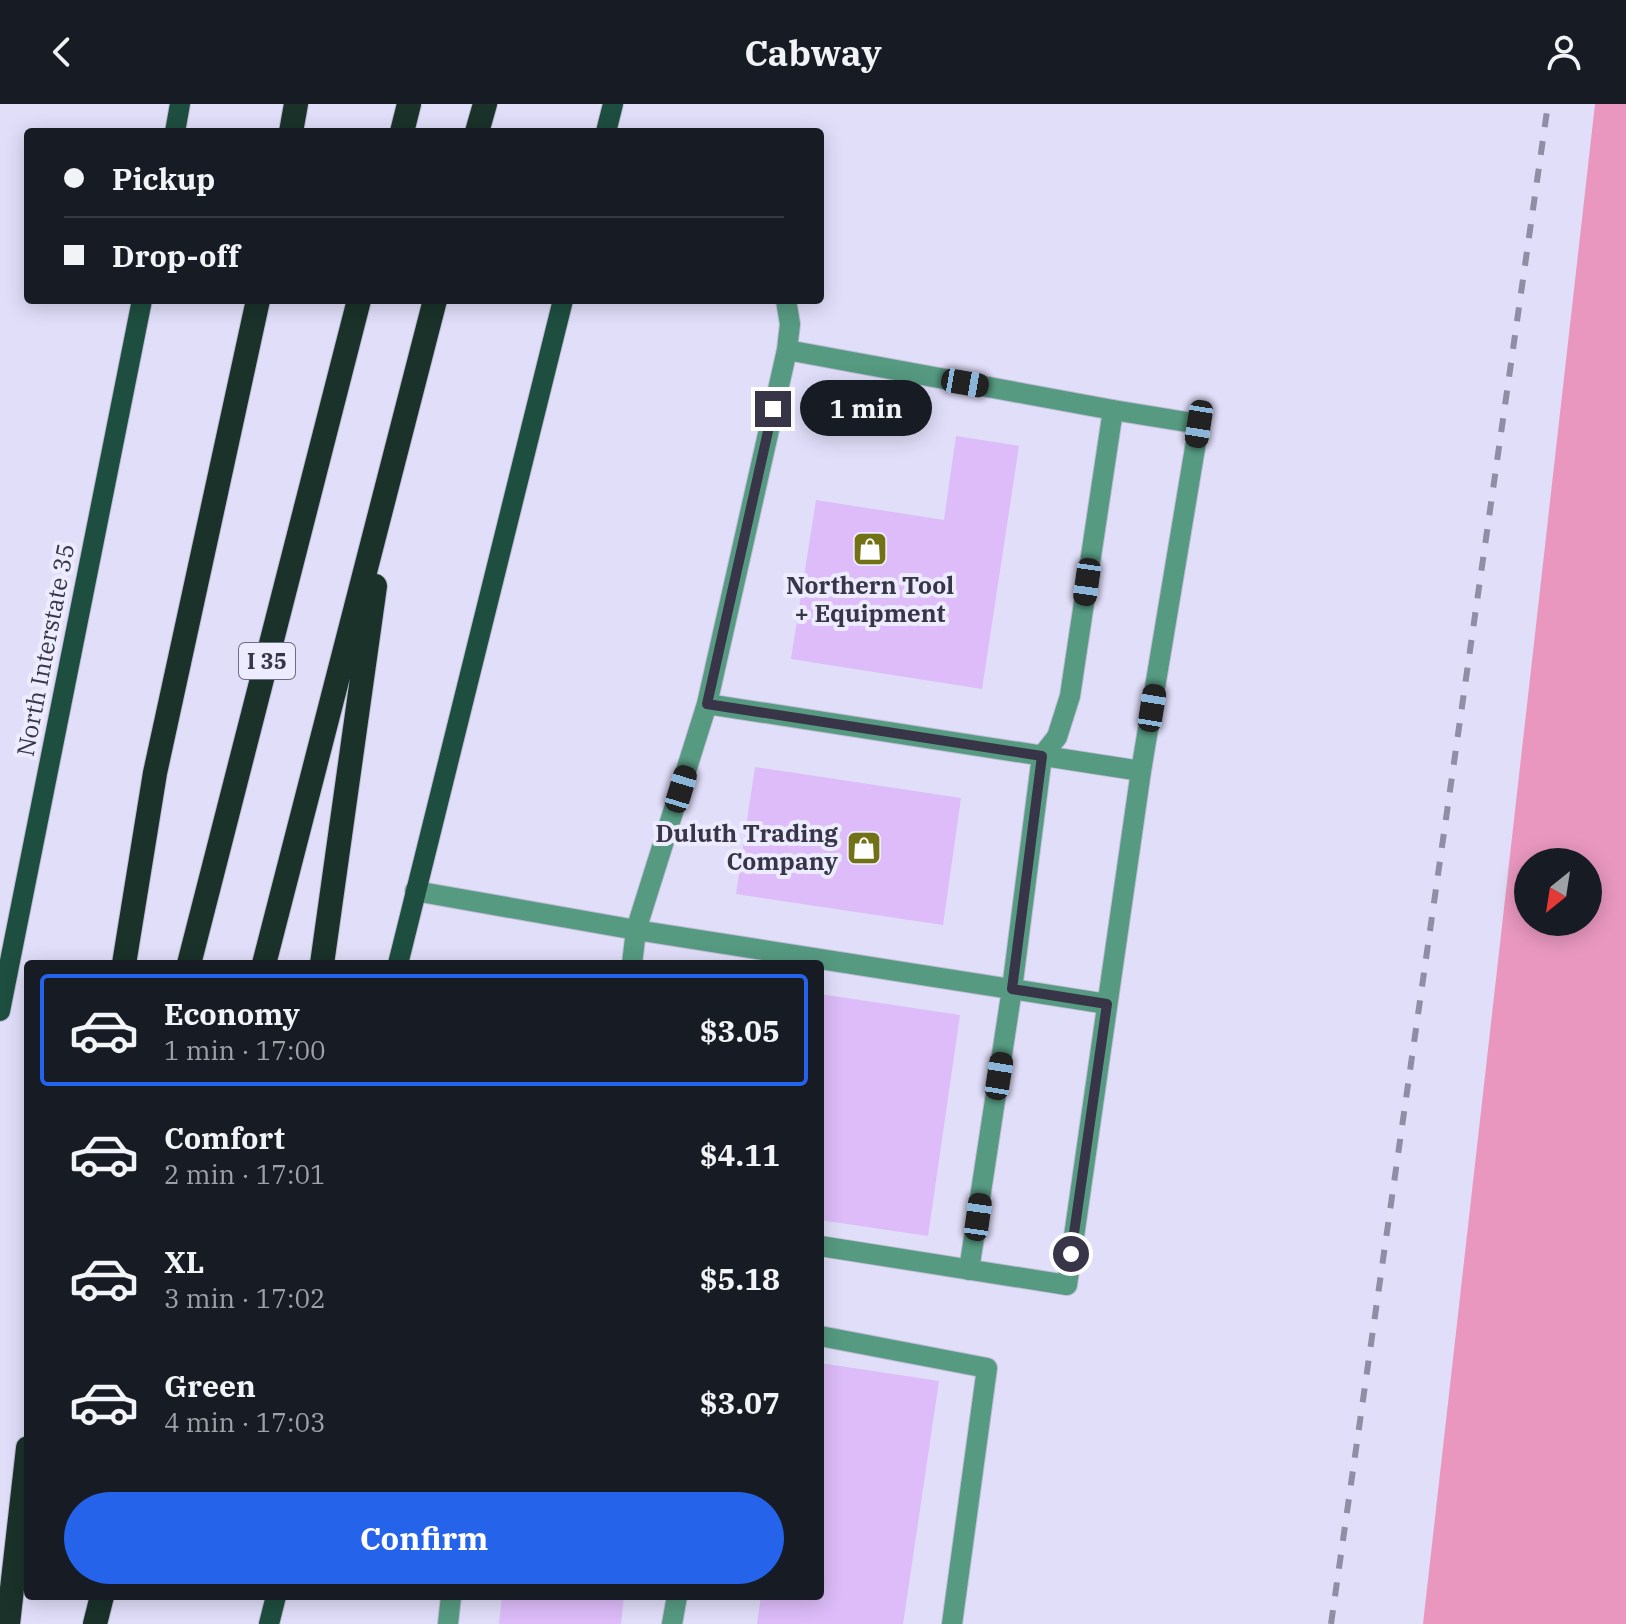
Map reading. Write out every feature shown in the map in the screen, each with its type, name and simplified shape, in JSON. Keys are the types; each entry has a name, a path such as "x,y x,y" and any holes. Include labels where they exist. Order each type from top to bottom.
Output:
{"highway":[{"path":"292,128 296,104"},
{"path":"403,128 409,104"},
{"path":"478,128 485,104"},
{"path":"125,960 155,773 257,304"},
{"name":"I 35","path":"190,960 358,304"},
{"path":"265,960 434,304"},
{"path":"323,960 391,471"},
{"path":"8,1624 24,1483"},
{"path":"21,1624 27,1600"},
{"path":"95,1624 101,1600"}],"main road":[{"path":"176,128 180,104"},
{"path":"607,128 613,104"},
{"name":"North Interstate 35","path":"0,1011 141,304"},
{"path":"399,960 562,304"},
{"path":"269,1624 275,1600"}],"lane":[{"path":"632,960 636,930 707,704 787,350 790,324 787,304"},
{"path":"787,350 1199,424 1141,771 1067,1285 824,1247"},
{"path":"969,1270 1012,989 1042,756 1057,737 1070,696 1113,410"},
{"path":"707,704 1141,771"},
{"path":"415,891 636,930 728,954 777,960"},
{"path":"824,966 1107,1004"},
{"path":"824,1337 987,1368 952,1624"},
{"path":"448,1624 451,1600"},
{"path":"672,1624 676,1600"}],"shaded area":[{"path":"1595,104 1626,104 1626,1624 1423,1624"}],"building":[{"path":"956,436 1019,446 982,689 791,659 816,500 944,520"},
{"path":"755,767 961,798 943,925 736,894"},
{"path":"824,995 960,1015 928,1236 824,1221"},
{"path":"824,1364 939,1381 903,1624 757,1624 760,1600 824,1600"},
{"path":"502,1600 624,1600 621,1624 499,1624"}],"railway":[{"path":"1331,1624 1548,104"}],"place":[{"name":"Northern Tool + Equipment","path":"870,549"},
{"name":"Duluth Trading Company","path":"864,848"}],"route":[{"path":"773,409 707,704 1042,756 1012,989 1107,1004 1071,1254"}]}
